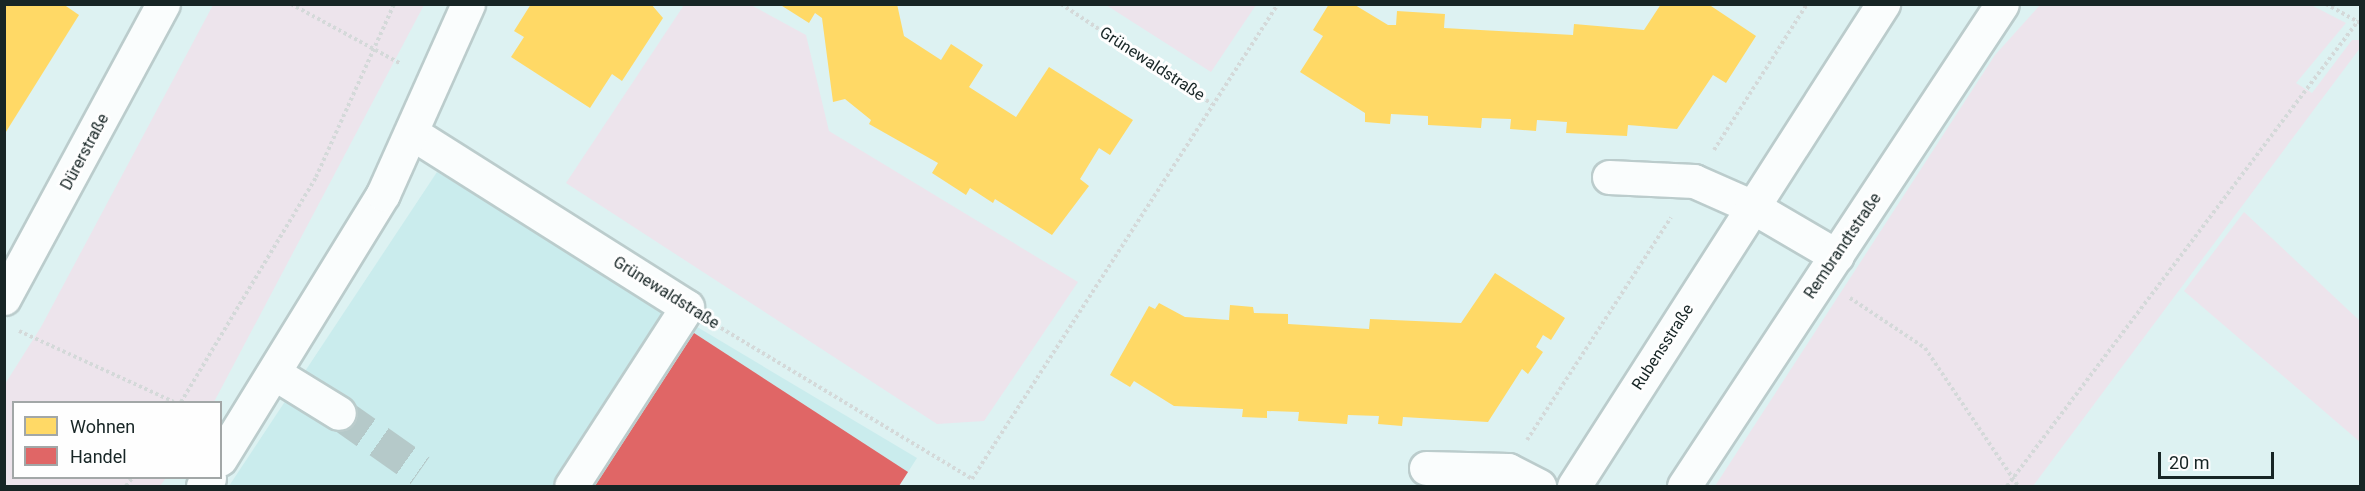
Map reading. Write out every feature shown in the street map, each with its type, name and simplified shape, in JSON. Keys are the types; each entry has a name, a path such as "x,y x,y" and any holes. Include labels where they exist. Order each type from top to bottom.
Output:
{"street":[{"name":"Dürerstraße","path":"4,298 163,4"},
{"path":"222,456 377,204 412,133 468,4"},
{"name":"Rubensstraße","path":"1574,486 1883,4"},
{"name":"Rembrandtstraße","path":"1684,486 2002,4"},
{"name":"Grünewaldstraße","path":"412,133 687,307"},
{"path":"1609,177 1694,181 1753,207 1828,268"},
{"path":"571,486 687,307"},
{"path":"274,373 339,413"},
{"path":"1426,468 1508,470 1539,486"}],"path":[{"path":"291,4 376,48 433,83"},
{"path":"183,401 316,177 394,4"},
{"name":"Grünewaldstraße","path":"1061,4 1212,104"},
{"path":"969,486 1278,4"},
{"path":"1508,470 1807,4"},
{"path":"2007,486 2359,22 2326,4"},
{"path":"1828,268 1925,348 2012,481 2018,486"},
{"name":"Grünewaldstraße","path":"687,307 972,479"},
{"path":"15,330 172,401"}],"shaded area":[{"path":"2041,4 2311,5 2346,23 2296,83 2312,93 2352,40 2360,40 2360,48 2033,486 1715,486 1995,55"},
{"path":"213,5 424,5 215,401 12,401 12,479 165,479 160,486 5,486 5,384 41,327"},
{"path":"684,5 751,5 806,35 829,131 1078,282 984,421 937,424 566,183"},
{"path":"1106,5 1256,5 1211,72"},
{"path":"437,172 917,458 899,486 229,486"},
{"path":"2244,212 2360,321 2360,442 2184,291"}],"building: Wohnen":[{"path":"4,4 63,4 79,15 4,135"},
{"path":"531,4 651,4 663,18 622,81 612,74 590,108 511,57 524,37 514,31"},
{"path":"779,4 897,4 904,36 941,60 951,44 983,65 969,87 1016,117 1049,67 1133,120 1110,155 1099,148 1080,179 1089,186 1052,235 995,199 993,203 970,188 966,195 932,173 938,163 869,124 871,120 845,99 833,102 822,18 815,13 809,23"},
{"path":"1329,4 1355,5 1388,25 1396,25 1397,11 1445,14 1444,28 1573,35 1574,24 1644,30 1661,4 1708,4 1756,36 1726,83 1713,75 1677,129 1628,125 1627,136 1566,133 1567,122 1537,120 1536,131 1510,129 1511,119 1482,118 1481,128 1428,125 1428,116 1391,114 1390,124 1365,122 1365,113 1300,72 1323,36 1313,30"},
{"path":"1495,273 1565,318 1551,340 1543,335 1536,347 1543,352 1528,374 1522,369 1488,422 1403,417 1402,426 1378,424 1379,416 1348,415 1347,424 1298,421 1299,412 1267,411 1267,418 1242,417 1243,409 1174,406 1134,381 1130,387 1110,375 1149,306 1155,309 1159,303 1185,317 1229,320 1230,305 1253,307 1254,313 1288,314 1288,324 1369,329 1370,319 1461,323"}],"building: Handel":[{"path":"694,333 908,472 899,486 595,486"}],"tunnel":[{"path":"339,413 420,470"}]}
